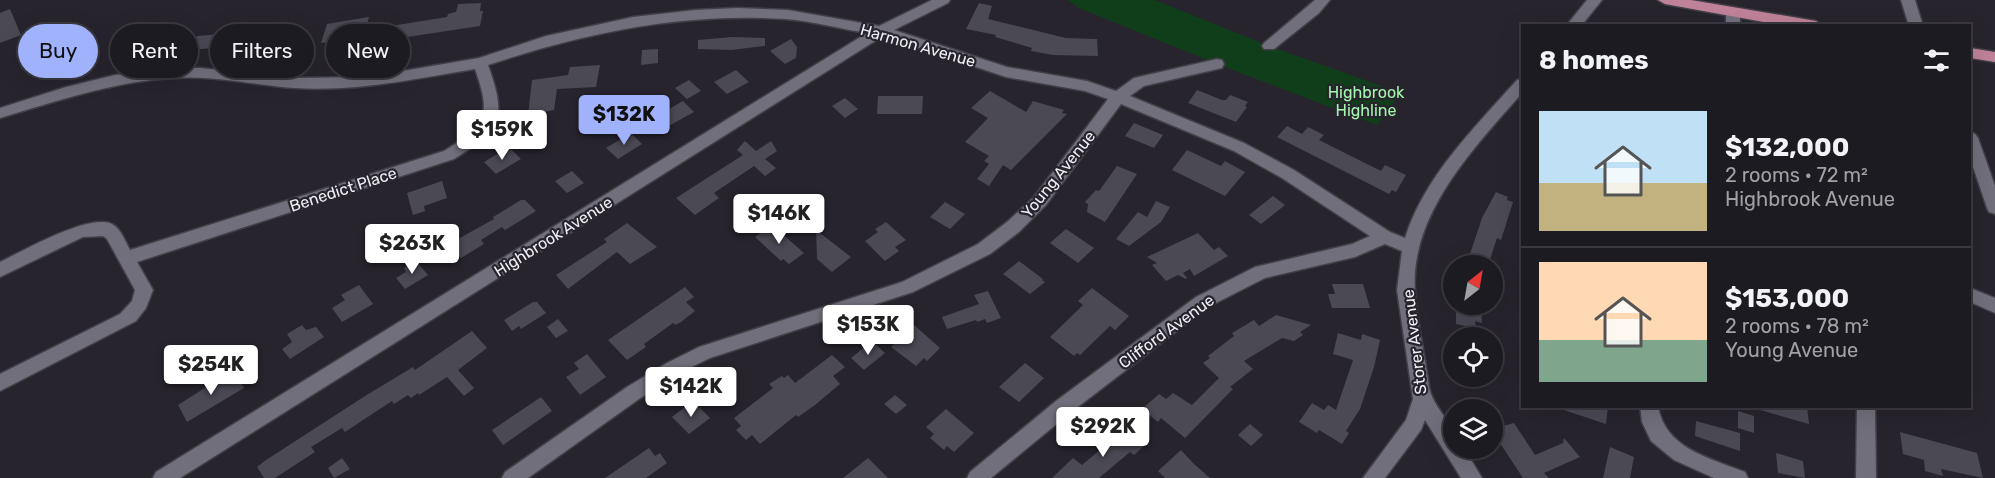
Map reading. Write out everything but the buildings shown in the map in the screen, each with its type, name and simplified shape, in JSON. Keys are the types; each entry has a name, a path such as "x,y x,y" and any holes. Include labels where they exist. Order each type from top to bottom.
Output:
{"main road":[{"path":"1665,0 1733,19 1792,24"},
{"path":"1971,53 1995,57"}],"street":[{"name":"Highbrook Avenue","path":"163,478 881,31 943,0"},
{"path":"1269,46 1323,0"},
{"path":"1576,24 1595,0"},
{"path":"1908,0 1915,24"},
{"name":"Harmon Avenue","path":"0,113 66,92 115,80 173,73 200,73 296,83 367,82 480,63 546,41 599,28 695,15 737,13 788,15 881,31 1006,72 1087,86 1118,97 1239,147 1297,180 1384,237 1411,247"},
{"name":"Benedict Place","path":"127,258 449,155 479,136 488,124 494,109 480,63"},
{"name":"Young Avenue","path":"512,478 672,368 705,352 907,287 984,249 1013,227 1040,201 1118,97 1139,82 1217,64"},
{"name":"Storer Avenue","path":"1373,478 1414,424 1422,399 1406,290 1411,247 1420,217 1439,185 1475,136 1521,85"},
{"path":"1971,141 1995,208"},
{"path":"0,270 81,231 95,228 106,229 113,234 144,290 143,300 137,310 126,319 0,383"},
{"name":"Clifford Avenue","path":"977,478 1063,407 1202,302 1261,272 1355,250 1384,237"},
{"path":"1971,295 1995,306"},
{"path":"1422,399 1472,478"},
{"path":"1648,408 1653,429 1662,442 1675,452 1738,478"},
{"path":"1866,408 1866,478"}],"green space":[{"name":"Highbrook Highline","path":"1068,0 1155,0 1269,46 1401,93 1377,125 1217,64 1079,8"}]}
